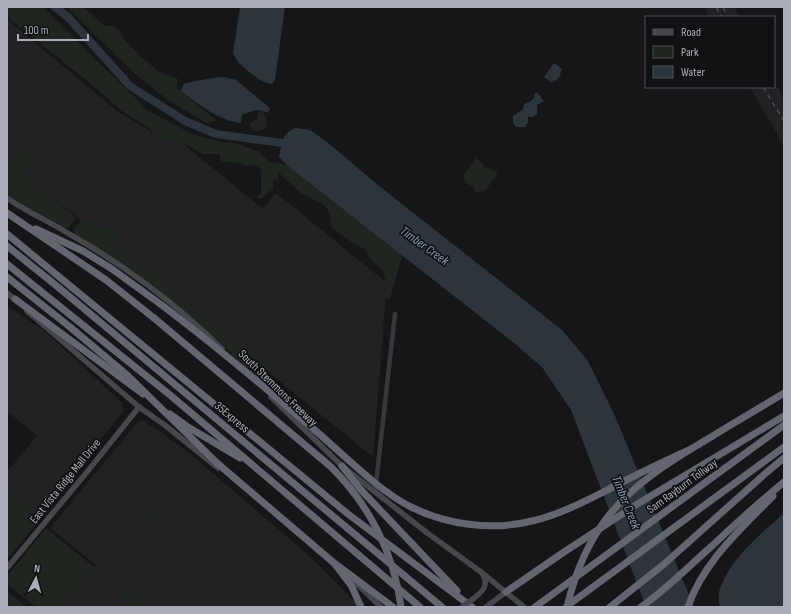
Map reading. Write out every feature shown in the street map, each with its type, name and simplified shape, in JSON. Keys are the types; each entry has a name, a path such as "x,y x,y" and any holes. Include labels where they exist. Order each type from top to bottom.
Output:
{"highway":[{"path":"7,213 106,280 154,318 330,466 348,486 371,517 389,555 395,574 401,607"},
{"path":"18,221 83,251 112,269 196,331 282,402 380,487 410,506 444,519 486,526 518,524 542,519 576,506 652,466 689,450"},
{"path":"7,234 342,509 464,604 472,607"},
{"name":"35Express","path":"7,246 58,286 442,607"},
{"path":"7,264 170,395 420,607"},
{"path":"7,277 127,375 217,463 334,563 393,607"},
{"path":"14,299 188,427 257,469"},
{"path":"566,607 571,588 589,546 610,514 639,485 689,450 784,393"},
{"path":"506,592 639,503 784,416"},
{"name":"Sam Rayburn Tollway","path":"535,607 784,425"},
{"path":"566,607 784,447"},
{"path":"610,607 663,565 784,458"},
{"path":"342,466 361,490 441,572 464,604"},
{"path":"640,607 672,583 743,516 784,482"},
{"path":"688,607 697,584 717,554 784,485"},
{"path":"334,563 351,585 362,607"}],"main road":[{"name":"South Stemmons Freeway","path":"7,198 17,206 72,235 128,272 198,325 342,466 426,532 481,572 524,607"},
{"path":"7,293 139,407 191,445 342,569 381,607"},
{"name":"East Vista Ridge Mall Drive","path":"7,568 139,407"},
{"path":"464,604 482,592 485,579 481,572"},
{"path":"486,607 506,592"}],"street":[{"path":"375,492 395,314"}],"shaded area":[{"path":"704,7 734,7 738,16 708,16"},
{"path":"7,19 117,111 161,137 183,144 263,209 276,193 387,283 373,457 10,163 7,166"},
{"path":"775,83 784,100 784,146 751,88 775,88"},
{"path":"7,306 45,331 122,403 123,412 38,516 11,491 11,487 7,490 7,472 37,436 7,411"},
{"path":"140,419 161,432 193,456 307,554 353,600 363,607 140,607 138,604 140,600 133,595 123,607 62,607 96,565 50,528"}],"green space":[{"path":"7,7 43,7 147,110 194,135 222,142 236,143 259,152 269,162 283,164 297,169 403,253 390,299 385,298 385,277 383,271 370,259 365,249 356,245 332,228 329,212 324,205 301,193 279,173 278,178 273,181 273,189 261,199 256,198 261,192 261,169 254,165 248,166 221,161 219,154 203,154 189,146 162,140 150,129 122,111 91,84 7,17"},
{"path":"67,7 83,7 105,26 114,26 121,31 122,37 142,58 158,71 178,79 177,88 217,121 206,123 168,100 134,73"},
{"path":"260,111 264,113 267,122 265,129 256,131 249,127 251,122 257,119"},
{"path":"24,148 37,159 26,174 76,218 69,227 63,228 7,196 7,158 12,162"},
{"path":"476,158 484,164 483,166 488,169 489,167 498,173 485,191 475,192 473,186 465,183 463,176"},
{"path":"82,220 103,225 103,227 117,228 115,241 120,243 118,248 148,272 151,267 171,284 166,284 165,286 248,351 250,350 252,352 251,354 255,356 257,353 270,364 271,368 264,377 258,379 200,325 75,234 75,227"},
{"path":"177,463 184,466 179,466 146,507 183,539 196,521 193,518 216,490 218,493 140,601 143,604 140,607 122,607 120,605 124,600 125,594 96,568 65,607 36,607 7,584 8,575 46,528 95,568 97,567 133,596 135,593 136,595 139,595 138,593 141,595 176,546 176,540 160,527 157,530 158,526 141,511 138,514 138,511"},
{"path":"10,485 11,491 37,514 38,521 9,557 7,557 7,488"},
{"path":"7,591 26,607 7,607"}],"water":[{"path":"240,7 285,7 275,80 272,84 260,80 248,71 238,62 233,53"},
{"path":"554,63 562,69 561,74 556,81 554,80 552,83 544,77"},
{"path":"224,77 236,80 270,108 268,113 259,110 242,114 241,123 224,119 209,111 181,91 183,85 186,83"},
{"path":"536,92 544,101 537,105 537,114 533,117 528,117 528,122 525,127 516,127 513,123 513,116 523,109 524,104 531,101 535,97"},
{"path":"295,128 310,130 326,141 378,185 562,330 588,361 615,416 694,607 646,607 571,410 542,367 514,343 288,166 279,157 285,136"},
{"path":"784,513 784,607 720,607 719,592 730,569 746,548"}],"waterway":[{"name":"Timber Creek","path":"55,7 68,17 130,86 185,121 216,134 282,143 291,150"}],"railway":[{"path":"716,7 721,16"},
{"path":"723,7 728,16"},
{"path":"764,88 784,121"}]}
